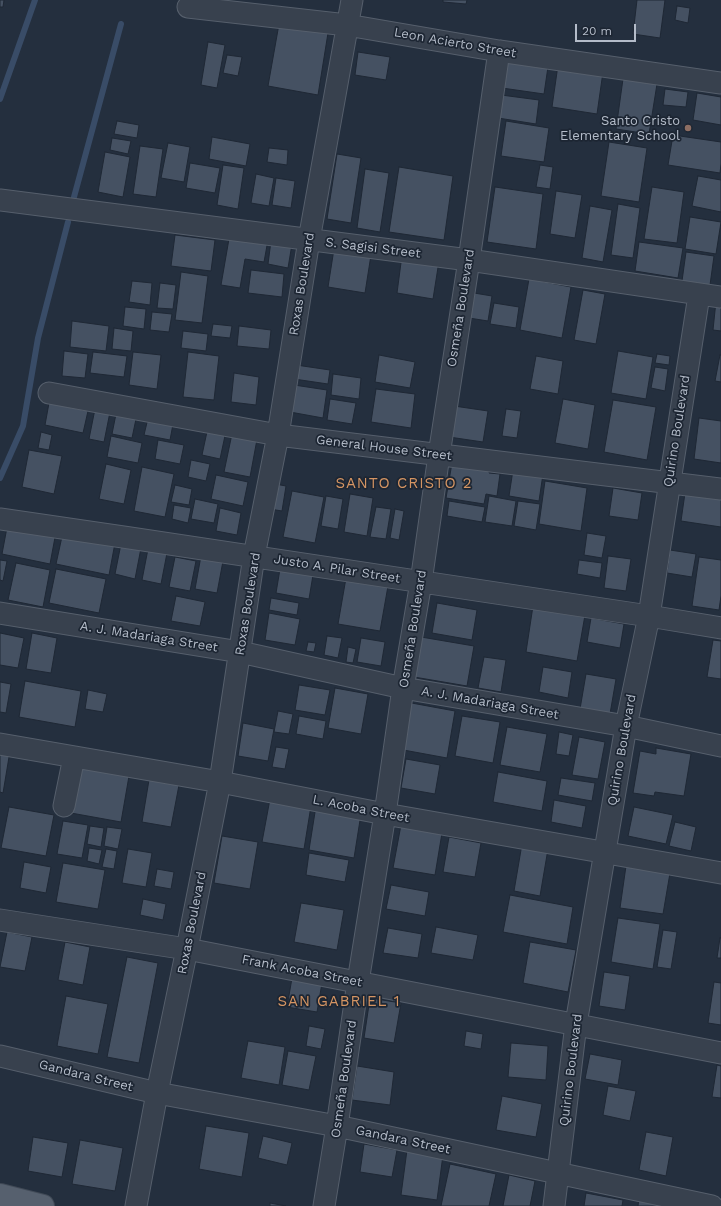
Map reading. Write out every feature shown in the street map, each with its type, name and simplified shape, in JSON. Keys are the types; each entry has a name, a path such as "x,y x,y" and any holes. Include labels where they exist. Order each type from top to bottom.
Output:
{"main road":[{"path":"0,1195 43,1206"}],"street":[{"name":"Roxas Boulevard","path":"136,1206 157,1093 188,949 220,782 254,556 278,435 309,240 352,0"},
{"name":"Leon Acierto Street","path":"188,7 347,24 499,51 721,83"},
{"name":"Osmeña Boulevard","path":"324,1206 385,814 403,688 421,582 499,51"},
{"name":"S. Sagisi Street","path":"0,200 469,260 699,295 721,297"},
{"name":"Quirino Boulevard","path":"554,1206 576,1024 626,726 649,616 699,295"},
{"name":"General House Street","path":"48,393 278,435 721,489"},
{"name":"Justo A. Pilar Street","path":"0,519 254,556 721,628"},
{"name":"A. J. Madariaga Street","path":"0,613 240,652 403,688 626,726 721,746"},
{"name":"L. Acoba Street","path":"0,744 220,782 385,814 721,873"},
{"path":"64,806 74,757"},
{"name":"Frank Acoba Street","path":"0,920 188,949 721,1052"},
{"name":"Gandara Street","path":"0,1056 157,1093 337,1126 712,1206"}],"building":[{"path":"0,0 4,0 3,7 0,7"},
{"path":"443,0 467,0 466,4 443,2"},
{"path":"637,0 665,0 660,38 633,34"},
{"path":"677,6 690,8 688,23 675,20"},
{"path":"279,24 328,33 318,95 268,86"},
{"path":"208,42 225,45 217,88 201,85"},
{"path":"358,52 390,57 386,80 355,75"},
{"path":"507,54 549,60 544,94 502,88"},
{"path":"227,55 242,57 238,76 223,73"},
{"path":"558,65 603,72 597,114 552,107"},
{"path":"623,79 657,84 649,134 616,129"},
{"path":"665,89 688,92 686,107 663,105"},
{"path":"697,93 721,97 721,125 693,120"},
{"path":"501,95 539,100 536,124 498,118"},
{"path":"117,121 139,125 137,138 114,134"},
{"path":"506,121 549,128 544,162 501,156"},
{"path":"673,135 721,142 720,173 668,165"},
{"path":"212,137 250,144 246,166 209,159"},
{"path":"112,138 131,141 128,154 110,150"},
{"path":"609,142 647,148 639,202 601,196"},
{"path":"168,143 190,147 184,182 161,178"},
{"path":"140,146 163,149 156,197 133,194"},
{"path":"269,148 288,150 287,165 267,162"},
{"path":"105,152 130,157 123,197 98,192"},
{"path":"337,154 361,158 351,223 327,219"},
{"path":"190,163 220,168 215,193 186,188"},
{"path":"223,165 244,168 238,209 217,205"},
{"path":"540,165 553,167 550,189 536,187"},
{"path":"399,167 453,176 444,240 389,232"},
{"path":"365,169 389,173 380,232 357,228"},
{"path":"256,174 274,178 269,206 251,203"},
{"path":"698,176 721,180 721,212 692,206"},
{"path":"276,178 295,181 291,208 272,205"},
{"path":"495,187 543,194 536,249 487,242"},
{"path":"652,187 684,192 677,243 644,239"},
{"path":"556,191 582,195 575,238 550,234"},
{"path":"618,204 640,208 633,258 611,255"},
{"path":"590,206 612,210 603,262 582,258"},
{"path":"690,217 721,222 716,254 685,249"},
{"path":"230,233 268,240 264,262 245,259 240,288 221,285"},
{"path":"175,235 215,240 211,271 171,266"},
{"path":"271,241 292,244 288,268 268,264"},
{"path":"639,242 683,248 678,278 635,271"},
{"path":"334,249 371,255 365,293 328,287"},
{"path":"686,252 714,256 710,285 682,281"},
{"path":"402,255 439,261 433,299 397,293"},
{"path":"251,270 284,274 282,297 248,293"},
{"path":"181,272 208,276 202,323 175,320"},
{"path":"529,279 571,287 562,338 520,330"},
{"path":"132,281 152,283 150,305 129,302"},
{"path":"160,283 176,285 173,309 157,308"},
{"path":"583,290 605,294 596,344 574,340"},
{"path":"474,293 492,296 488,321 469,318"},
{"path":"716,301 721,302 721,331 713,330"},
{"path":"494,303 519,307 516,328 490,324"},
{"path":"125,307 146,309 144,329 123,326"},
{"path":"152,312 172,314 169,332 150,330"},
{"path":"72,321 109,326 106,351 70,347"},
{"path":"213,324 232,326 230,338 211,336"},
{"path":"239,326 271,330 269,349 237,346"},
{"path":"114,328 133,331 131,351 112,349"},
{"path":"183,331 208,334 206,351 181,348"},
{"path":"64,351 88,354 85,378 62,376"},
{"path":"618,351 653,357 646,399 611,393"},
{"path":"93,352 127,356 124,377 90,373"},
{"path":"133,352 161,355 157,389 129,385"},
{"path":"188,352 219,356 214,400 183,397"},
{"path":"657,354 670,356 669,365 655,363"},
{"path":"379,355 415,362 410,388 375,382"},
{"path":"721,355 721,382 715,381"},
{"path":"536,356 563,361 558,394 530,389"},
{"path":"296,365 330,370 328,384 294,379"},
{"path":"655,367 668,369 665,391 651,388"},
{"path":"234,373 259,377 256,405 231,402"},
{"path":"333,374 361,378 359,399 331,395"},
{"path":"294,385 327,390 323,418 290,412"},
{"path":"376,389 415,394 411,428 371,422"},
{"path":"330,399 356,403 352,424 327,420"},
{"path":"563,399 595,405 588,449 555,443"},
{"path":"613,400 656,407 647,460 604,452"},
{"path":"49,403 88,411 83,433 45,425"},
{"path":"454,406 488,411 483,442 449,437"},
{"path":"95,409 110,412 104,442 89,439"},
{"path":"506,409 521,411 517,438 502,436"},
{"path":"116,414 136,419 132,438 112,434"},
{"path":"149,414 174,419 170,440 144,435"},
{"path":"699,418 721,421 721,463 694,459"},
{"path":"208,427 226,431 220,459 202,455"},
{"path":"233,429 258,434 250,477 224,472"},
{"path":"41,432 52,435 49,450 38,448"},
{"path":"111,436 142,443 138,463 107,457"},
{"path":"158,440 184,445 180,464 155,459"},
{"path":"29,450 62,456 54,494 22,487"},
{"path":"191,460 210,464 206,481 188,477"},
{"path":"452,463 490,469 489,473 500,474 497,496 486,494 484,504 446,498"},
{"path":"106,464 131,470 124,504 99,499"},
{"path":"142,467 174,474 165,517 134,511"},
{"path":"513,470 543,474 539,501 509,496"},
{"path":"216,475 248,482 243,506 211,499"},
{"path":"545,481 587,488 581,531 539,524"},
{"path":"275,484 286,486 282,511 270,509"},
{"path":"175,485 192,489 189,505 171,502"},
{"path":"613,488 642,493 638,520 609,516"},
{"path":"292,491 324,497 315,543 283,537"},
{"path":"685,493 721,499 721,527 681,521"},
{"path":"350,494 373,498 367,536 344,532"},
{"path":"326,496 343,499 338,529 321,526"},
{"path":"489,496 516,501 512,526 485,522"},
{"path":"195,499 218,504 214,523 191,519"},
{"path":"449,501 485,507 482,522 447,516"},
{"path":"518,501 540,504 536,530 514,526"},
{"path":"174,505 191,508 188,523 172,519"},
{"path":"376,507 391,509 386,539 370,537"},
{"path":"220,508 241,513 237,535 216,531"},
{"path":"395,509 404,511 399,540 390,538"},
{"path":"8,522 56,532 50,564 2,554"},
{"path":"63,532 115,543 109,575 56,564"},
{"path":"587,533 606,536 602,558 584,555"},
{"path":"121,544 141,548 135,579 115,574"},
{"path":"148,549 167,553 161,584 142,580"},
{"path":"670,550 696,554 692,577 667,573"},
{"path":"201,556 223,561 217,593 195,589"},
{"path":"608,556 631,559 626,591 604,588"},
{"path":"175,557 196,561 190,591 169,587"},
{"path":"699,557 721,560 721,596 719,610 692,606"},
{"path":"0,560 7,561 3,581 0,580"},
{"path":"579,560 602,563 600,578 577,574"},
{"path":"16,563 50,570 43,607 8,600"},
{"path":"281,563 314,569 309,599 276,593"},
{"path":"56,569 106,579 99,613 49,603"},
{"path":"346,578 388,586 380,631 338,624"},
{"path":"176,596 205,602 200,626 171,621"},
{"path":"271,598 299,603 297,615 269,610"},
{"path":"437,603 477,610 472,640 432,633"},
{"path":"533,606 585,615 577,661 526,652"},
{"path":"269,613 300,619 295,645 265,640"},
{"path":"591,618 624,624 620,648 587,642"},
{"path":"0,633 24,638 18,668 0,665"},
{"path":"32,633 57,638 51,673 26,669"},
{"path":"327,636 342,638 338,658 324,655"},
{"path":"421,637 474,646 467,686 414,677"},
{"path":"361,638 385,642 381,666 357,662"},
{"path":"713,640 721,641 721,679 707,677"},
{"path":"308,642 316,643 314,652 306,651"},
{"path":"348,647 356,649 353,663 346,662"},
{"path":"484,657 506,660 501,692 478,688"},
{"path":"543,667 572,672 568,698 539,692"},
{"path":"586,674 616,679 610,714 580,709"},
{"path":"25,681 81,691 75,727 19,717"},
{"path":"0,682 11,684 6,713 0,712"},
{"path":"299,685 330,690 325,715 295,710"},
{"path":"335,688 368,694 361,734 328,728"},
{"path":"88,690 107,694 103,712 85,709"},
{"path":"406,702 455,711 447,758 398,749"},
{"path":"278,711 293,714 289,734 274,732"},
{"path":"299,716 326,721 323,739 296,734"},
{"path":"462,716 500,722 493,763 455,756"},
{"path":"243,723 274,729 268,761 238,756"},
{"path":"507,727 547,734 540,772 500,765"},
{"path":"559,732 573,735 569,756 556,754"},
{"path":"579,737 605,742 598,779 572,775"},
{"path":"276,747 289,749 285,769 272,767"},
{"path":"656,748 691,754 684,796 655,792 654,796 633,793 640,751 656,754"},
{"path":"0,749 10,751 3,793 0,792"},
{"path":"406,759 440,765 435,794 401,788"},
{"path":"79,767 129,776 121,822 71,813"},
{"path":"498,772 547,781 542,811 493,802"},
{"path":"561,778 595,783 592,801 558,795"},
{"path":"149,780 179,785 171,827 142,822"},
{"path":"270,799 311,806 304,849 262,842"},
{"path":"554,800 586,806 582,828 551,822"},
{"path":"316,806 361,814 354,858 309,850"},
{"path":"9,807 54,815 46,856 1,848"},
{"path":"634,807 673,815 666,844 628,836"},
{"path":"63,821 88,825 82,858 57,854"},
{"path":"675,822 696,827 691,851 669,846"},
{"path":"401,825 442,833 435,875 393,868"},
{"path":"90,826 104,828 101,847 87,844"},
{"path":"107,827 122,829 118,849 104,846"},
{"path":"222,836 258,842 250,889 214,883"},
{"path":"449,837 481,843 475,877 443,872"},
{"path":"522,844 548,849 540,896 514,891"},
{"path":"89,848 102,850 99,864 87,861"},
{"path":"106,849 117,851 114,869 102,867"},
{"path":"128,849 152,853 146,887 122,883"},
{"path":"309,853 349,860 345,882 306,875"},
{"path":"24,862 51,867 46,893 20,888"},
{"path":"63,863 105,870 98,909 56,902"},
{"path":"626,866 670,873 663,914 620,908"},
{"path":"157,869 174,872 171,889 154,886"},
{"path":"391,885 429,892 425,916 386,909"},
{"path":"510,895 573,907 567,944 503,932"},
{"path":"143,899 166,904 163,920 140,915"},
{"path":"301,903 344,910 337,950 294,942"},
{"path":"618,918 660,924 653,969 611,962"},
{"path":"436,927 478,935 473,960 431,953"},
{"path":"388,928 422,934 418,958 383,953"},
{"path":"663,930 677,932 671,969 657,967"},
{"path":"7,932 32,937 25,971 0,967"},
{"path":"720,938 721,958 717,958"},
{"path":"65,942 90,947 83,985 58,980"},
{"path":"530,942 576,950 568,992 523,983"},
{"path":"127,957 158,963 139,1063 107,1057"},
{"path":"604,972 630,976 625,1010 599,1006"},
{"path":"292,978 322,983 317,1012 287,1007"},
{"path":"714,982 721,983 721,1025 708,1023"},
{"path":"66,996 108,1004 98,1054 57,1046"},
{"path":"370,998 401,1003 394,1043 364,1038"},
{"path":"309,1026 325,1029 321,1049 306,1046"},
{"path":"466,1031 483,1034 481,1049 464,1046"},
{"path":"248,1041 285,1047 279,1085 241,1078"},
{"path":"511,1043 548,1046 546,1080 508,1077"},
{"path":"288,1051 316,1056 309,1090 282,1085"},
{"path":"590,1054 622,1060 618,1085 585,1079"},
{"path":"717,1065 721,1066 721,1098 712,1097"},
{"path":"357,1066 394,1072 390,1105 352,1100"},
{"path":"608,1086 636,1091 630,1121 603,1115"},
{"path":"502,1096 542,1104 536,1137 496,1130"},
{"path":"206,1126 249,1133 242,1177 199,1169"},
{"path":"646,1132 673,1137 666,1176 639,1170"},
{"path":"263,1136 292,1143 287,1165 258,1158"},
{"path":"33,1137 68,1143 62,1177 28,1171"},
{"path":"80,1140 123,1148 115,1191 72,1184"},
{"path":"364,1144 397,1150 392,1177 360,1172"},
{"path":"407,1150 443,1155 437,1200 401,1195"},
{"path":"450,1164 496,1174 489,1206 441,1206"},
{"path":"509,1175 535,1181 530,1206 503,1206"},
{"path":"586,1193 623,1200 622,1206 584,1206"},
{"path":"639,1198 683,1206 638,1206"},
{"path":"270,1203 286,1206 270,1206"}],"waterway":[{"path":"0,99 35,0"},
{"path":"74,197 121,24"},
{"path":"0,478 23,426 38,338 68,222"}],"place":[{"name":"Santo Cristo Elementary School","path":"688,128"}],"district":[{"name":"SANTO CRISTO 2","path":"404,484"},
{"name":"SAN GABRIEL 1","path":"339,1002"}]}
